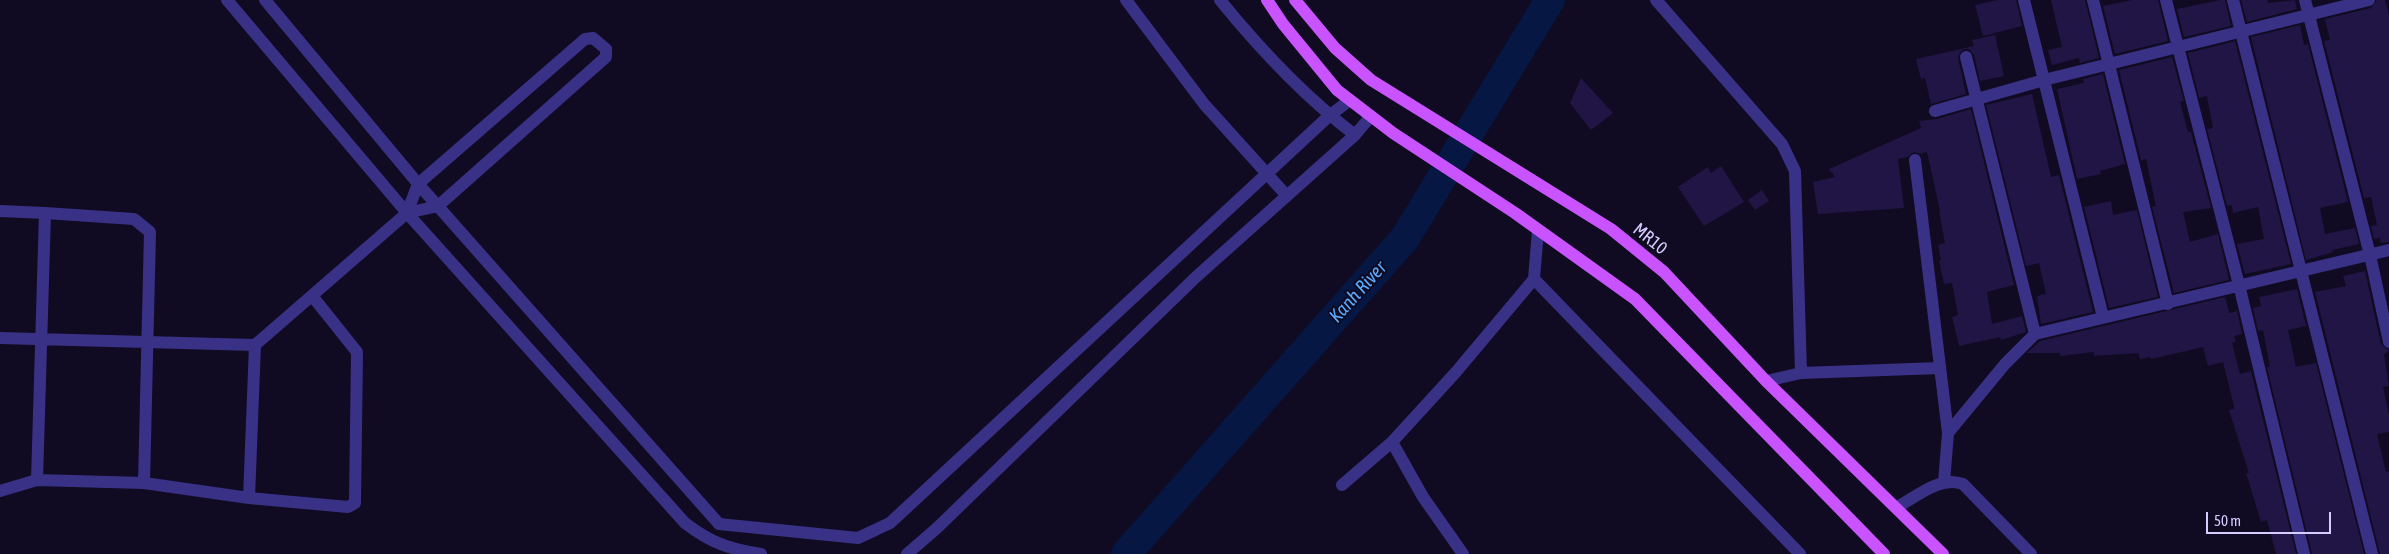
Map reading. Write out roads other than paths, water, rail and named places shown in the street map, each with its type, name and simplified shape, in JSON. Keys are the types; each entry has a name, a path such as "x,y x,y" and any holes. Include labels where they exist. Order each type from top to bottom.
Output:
{"main road":[{"path":"1267,0 1283,24 1338,90 1350,100 1393,133 1515,214 1635,298 1884,554"},
{"name":"MR10","path":"1295,0 1336,48 1371,80 1408,105 1611,229 1664,272 1766,381 1943,554"}],"street":[{"path":"227,0 407,214 685,523 706,538 731,549 761,554"},
{"path":"265,0 418,184 719,524 858,538 890,523 1267,173 1329,116 1350,100"},
{"path":"1126,0 1204,104 1287,196"},
{"path":"1220,0 1241,26 1329,116 1355,135"},
{"path":"1656,0 1782,144 1791,158 1795,171 1797,205 1801,373"},
{"path":"2024,0 2103,317"},
{"path":"2093,0 2168,304"},
{"path":"2166,0 2239,285 2304,554"},
{"path":"2233,0 2372,554"},
{"path":"2305,0 2370,255 2389,342"},
{"path":"1935,111 2044,80 2369,0"},
{"path":"0,338 146,343 255,344 313,297 407,214 438,206 606,57 606,49 594,38 585,39 418,184 407,214"},
{"path":"1966,58 1978,99 2035,334"},
{"path":"907,554 937,528 1196,278 1355,135 1371,116"},
{"path":"1915,160 1948,434 1944,482"},
{"path":"0,211 134,219 150,232 144,483"},
{"path":"37,480 39,339 45,213"},
{"path":"1342,485 1392,442 1456,372 1534,279 1538,230"},
{"path":"1948,434 2005,364 2035,334 2103,317 2168,304 2239,285 2389,250"},
{"path":"1534,279 1800,554"},
{"path":"0,491 37,480 144,483 249,498 348,507 355,503 356,352 313,297"},
{"path":"249,498 255,344"},
{"path":"1766,381 1801,373 1940,368"},
{"path":"1392,442 1422,497 1463,554"},
{"path":"1897,507 1944,482 1963,484 2031,554"}],"waterway":[{"name":"Kanh River","path":"1126,554 1405,238 1550,0"}]}
